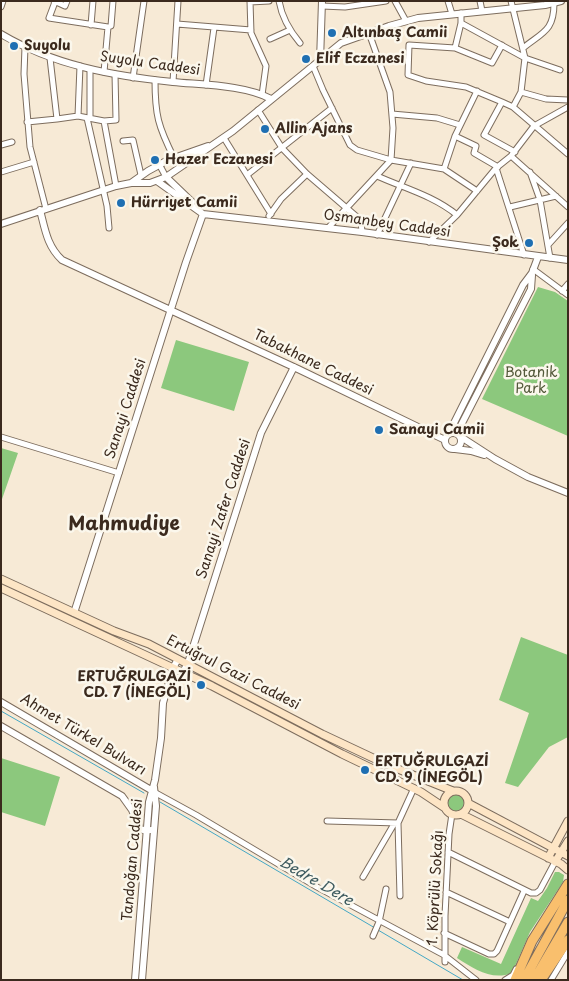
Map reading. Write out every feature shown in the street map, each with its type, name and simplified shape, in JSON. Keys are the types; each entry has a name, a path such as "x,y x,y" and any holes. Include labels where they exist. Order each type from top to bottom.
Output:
{"highway":[{"path":"515,980 530,945 568,884"},
{"path":"524,980 568,900"},
{"path":"534,980 568,922"},
{"path":"541,980 568,940"}],"main road":[{"name":"Ertuğrul Gazi Caddesi","path":"1,579 114,631 149,644 322,734 388,765 453,791"},
{"name":"Ertuğrul Gazi Caddesi","path":"1,588 183,672 414,788 445,808"},
{"path":"71,621 74,613"},
{"path":"565,854 468,803 463,794 453,791 445,798 445,808 452,814 460,814 566,867 568,870"},
{"path":"460,814 466,810 468,803"},
{"path":"551,860 568,821"},
{"path":"565,854 568,841"},
{"path":"551,860 565,854"}],"street":[{"path":"1,7 3,1"},
{"path":"91,25 93,1"},
{"path":"104,72 108,27 110,26 114,1"},
{"path":"133,78 144,1"},
{"path":"173,82 178,1"},
{"path":"262,95 266,66 251,30 250,2 269,1"},
{"path":"279,1 281,11 290,30 300,42"},
{"path":"320,61 322,4 344,7 386,1"},
{"path":"394,1 406,21"},
{"path":"448,1 452,14"},
{"path":"480,1 482,11"},
{"path":"66,3 55,2 49,18 108,27"},
{"path":"2,222 116,186 157,181 166,177 224,138 342,43 369,33 418,18 482,11 512,5 557,2 551,25 523,48"},
{"path":"512,5 525,58 520,92 513,107"},
{"path":"455,48 461,23 461,13"},
{"path":"461,23 525,58 560,70"},
{"path":"177,24 251,30"},
{"path":"206,85 214,28"},
{"path":"270,39 290,30"},
{"path":"328,228 391,160 393,128 389,87 369,33"},
{"name":"Suyolu Caddesi","path":"2,35 50,58 90,69 133,78 240,89 271,99"},
{"path":"502,45 492,63 455,48 409,45 408,75 418,79 466,87 513,107 568,154"},
{"path":"25,47 24,74 30,147 43,210"},
{"path":"50,58 57,119"},
{"path":"78,116 80,66"},
{"path":"313,66 350,145 357,150 391,160 444,169 477,191"},
{"path":"90,69 88,118 109,228"},
{"path":"28,122 78,116 116,120 115,74"},
{"path":"154,80 159,127 174,158"},
{"path":"444,169 455,136 477,91"},
{"path":"520,92 546,99 568,100"},
{"path":"502,102 484,135 513,154 568,207"},
{"path":"429,242 457,215 497,168 513,154 534,126 568,107"},
{"path":"247,176 332,108"},
{"path":"258,110 282,148 307,174 360,221 362,232"},
{"path":"392,114 437,118 460,125"},
{"path":"104,120 116,186"},
{"path":"455,136 476,146 474,153 497,168 524,255"},
{"path":"224,138 270,214"},
{"path":"123,141 133,140 142,175"},
{"path":"1,144 12,142"},
{"path":"131,183 159,164 216,144"},
{"path":"1,172 34,162"},
{"path":"377,234 411,163"},
{"path":"159,164 166,177 203,214"},
{"path":"148,171 157,181"},
{"path":"530,172 540,200 550,258"},
{"path":"266,221 281,199 307,174"},
{"path":"377,176 445,205 457,215"},
{"name":"Osmanbey Caddesi","path":"157,181 203,214 362,232 568,260"},
{"path":"510,208 556,196"},
{"name":"Tabakhane Caddesi","path":"43,210 47,237 54,252 62,260 294,367 444,440"},
{"name":"Sanayi Caddesi","path":"74,613 203,214"},
{"path":"548,245 568,223"},
{"path":"495,459 471,451 453,449 448,447 444,440 531,289 532,271 538,257"},
{"path":"532,271 568,295"},
{"path":"562,291 568,284"},
{"path":"453,449 460,445 459,435 495,349"},
{"name":"Sanayi Zafer Caddesi","path":"183,672 188,663 262,434 294,367"},
{"path":"449,433 459,435 495,459 568,494"},
{"path":"1,437 120,473"},
{"name":"Tandoğan Caddesi","path":"142,980 153,790 163,703 173,668 178,658"},
{"name":"Ahmet Türkel Bulvarı","path":"1,702 153,790"},
{"path":"1,726 122,796 132,810 140,829 150,830"},
{"path":"363,877 396,824 414,788"},
{"path":"153,790 379,923 444,955 476,980"},
{"name":"1. Köprülü Sokağı","path":"445,962 444,933 452,814"},
{"path":"327,821 396,824"},
{"path":"396,824 400,896"},
{"name":"Tandoğan Caddesi","path":"135,980 150,830"},
{"path":"448,852 533,894 538,892 551,860"},
{"path":"374,936 379,923 386,889"},
{"path":"444,933 489,954 494,954 524,891"},
{"path":"446,892 510,922"},
{"path":"505,980 513,974 530,945"},
{"path":"551,980 567,955"}],"green space":[{"name":"Botanik Park","path":"538,287 555,292 568,301 568,436 482,399"},
{"path":"176,340 249,362 234,411 161,388"},
{"path":"1,448 18,453 1,502"},
{"path":"521,637 568,655 568,737 549,747 518,787 505,783 529,713 499,700"},
{"path":"1,758 60,777 45,826 1,812"},
{"path":"456,795 464,803 456,811 448,803"},
{"path":"555,872 564,875 563,882 530,932 512,973 497,976 490,975 477,970 457,958 462,947 501,964 531,898 538,901"}],"waterway":[{"name":"Bedre Dere","path":"1,711 144,793"},
{"name":"Bedre Dere","path":"160,802 375,928"},
{"name":"Bedre Dere","path":"378,930 463,980"}],"place":[{"name":"Altınbaş Camii","path":"332,33"},
{"name":"Suyolu","path":"14,46"},
{"name":"Elif Eczanesi","path":"306,59"},
{"name":"Allin Ajans","path":"265,129"},
{"name":"Hazer Eczanesi","path":"155,160"},
{"name":"Hürriyet Camii","path":"121,203"},
{"name":"Şok","path":"529,243"},
{"name":"Sanayi Camii","path":"379,430"},
{"name":"ERTUĞRULGAZİ CD. 7 (İNEGÖL)","path":"201,685"},
{"name":"ERTUĞRULGAZİ CD. 9 (İNEGÖL)","path":"365,770"}],"district":[{"name":"Mahmudiye","path":"124,525"}]}
